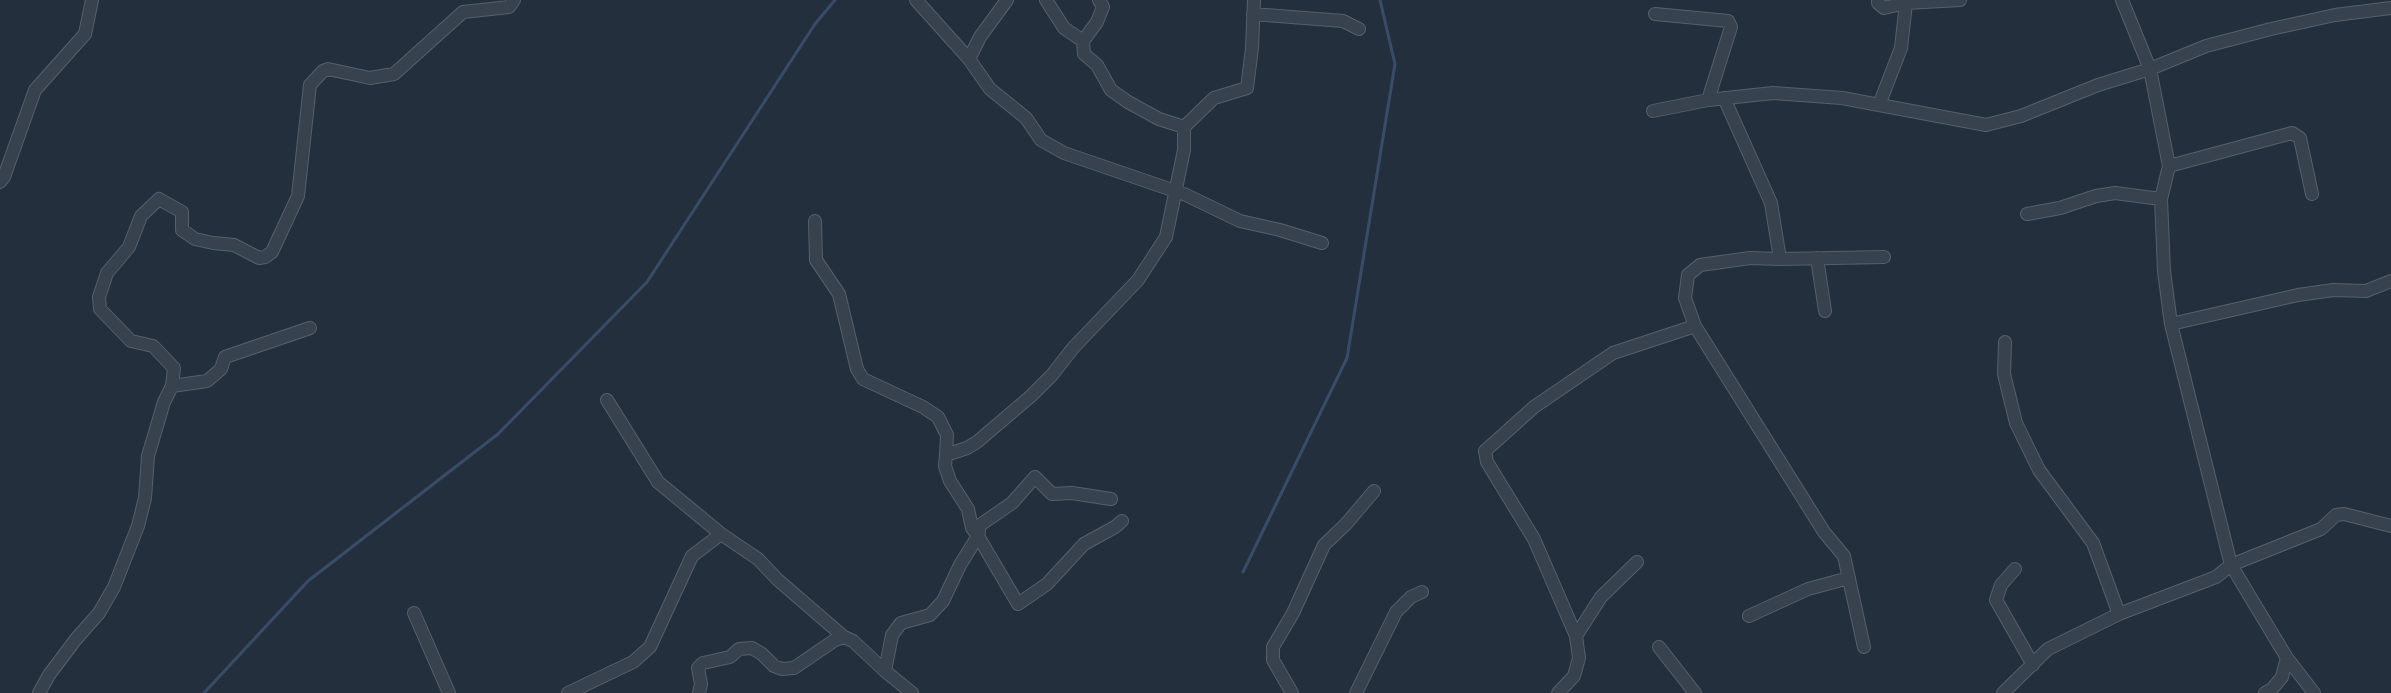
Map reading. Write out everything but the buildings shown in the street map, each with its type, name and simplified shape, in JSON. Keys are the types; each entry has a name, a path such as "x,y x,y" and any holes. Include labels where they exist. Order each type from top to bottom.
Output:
{"street":[{"path":"0,182 4,177 35,90 85,34 92,0"},
{"path":"39,693 56,666 99,613 114,587 138,526 144,498 148,456 164,402 172,386 174,368 153,346 131,341 100,309 99,297 107,273 129,247 141,216 159,199 182,212 182,230 195,238 234,245 259,258 265,257 272,252 298,196 310,85 323,71 328,69 370,78 393,74 463,12 509,7 514,0"},
{"path":"916,0 969,59 990,88 1026,118 1041,140 1064,153 1210,205 1240,221 1322,243"},
{"path":"969,59 980,37 1007,0"},
{"path":"1046,0 1064,28 1083,41"},
{"path":"1099,0 1102,7 1097,22 1083,41 1084,54 1097,65 1112,90 1128,102 1159,119 1184,127"},
{"path":"946,455 977,442 1031,396 1138,280 1166,237 1184,150 1184,127 1214,98 1247,88 1254,0"},
{"path":"1878,0 1884,8 1906,3 1960,0"},
{"path":"2122,0 2150,69 2169,166 2161,200 2164,271 2171,324 2231,565 2287,658 2314,693"},
{"path":"1879,105 1901,48 1906,3"},
{"path":"1653,111 1708,100 1773,93 1842,98 1986,124 2021,116 2206,46 2271,28 2336,15 2391,8"},
{"path":"1254,14 1343,21 1359,29"},
{"path":"1655,14 1728,21 1731,27 1708,100"},
{"path":"1724,98 1772,203 1780,259"},
{"path":"2169,166 2292,133 2300,138 2312,194"},
{"path":"2027,214 2060,208 2096,196 2115,194 2161,200"},
{"path":"815,221 816,260 839,294 857,369 863,379 923,407 938,417 947,435 945,466 951,481 968,509 972,528 1018,604 1047,584 1084,544 1122,521"},
{"path":"1864,647 1844,556 1824,532 1695,326 1686,298 1688,275 1700,265 1750,258 1884,257"},
{"path":"1817,258 1825,311"},
{"path":"2171,324 2298,295 2333,290 2366,291 2391,281"},
{"path":"1558,693 1574,676 1579,658 1576,636 1534,539 1487,462 1485,451 1534,407 1613,352 1695,326"},
{"path":"172,386 207,381 221,369 225,357 310,328"},
{"path":"2005,342 2004,374 2016,423 2039,470 2093,543 2119,614"},
{"path":"607,400 658,482 721,534 758,559 778,580 912,693"},
{"path":"885,671 892,635 902,623 930,615 943,601 960,565 978,536 980,525 1012,503 1035,477 1052,494 1072,493 1111,499"},
{"path":"1292,693 1274,660 1273,647 1293,614 1324,545 1346,524 1374,491"},
{"path":"2003,693 2048,649 2119,614 2216,577 2231,565 2321,530 2336,515 2344,514 2391,526"},
{"path":"568,693 633,662 650,646 692,556 721,534"},
{"path":"1576,636 1601,597 1637,562"},
{"path":"2014,569 2001,585 1996,600 2033,665"},
{"path":"1749,616 1808,589 1849,578"},
{"path":"1356,693 1396,612 1411,597 1422,592"},
{"path":"414,613 449,693"},
{"path":"699,693 701,684 698,668 703,663 730,657 739,649 752,648 774,666 782,669 794,668 835,640 844,637"},
{"path":"1659,647 1695,693"},
{"path":"2265,693 2272,690 2282,677 2287,658"}],"waterway":[{"path":"204,693 308,581 498,434 647,282 815,24 835,0"},
{"path":"1243,572 1347,358 1395,64 1380,0"}]}
